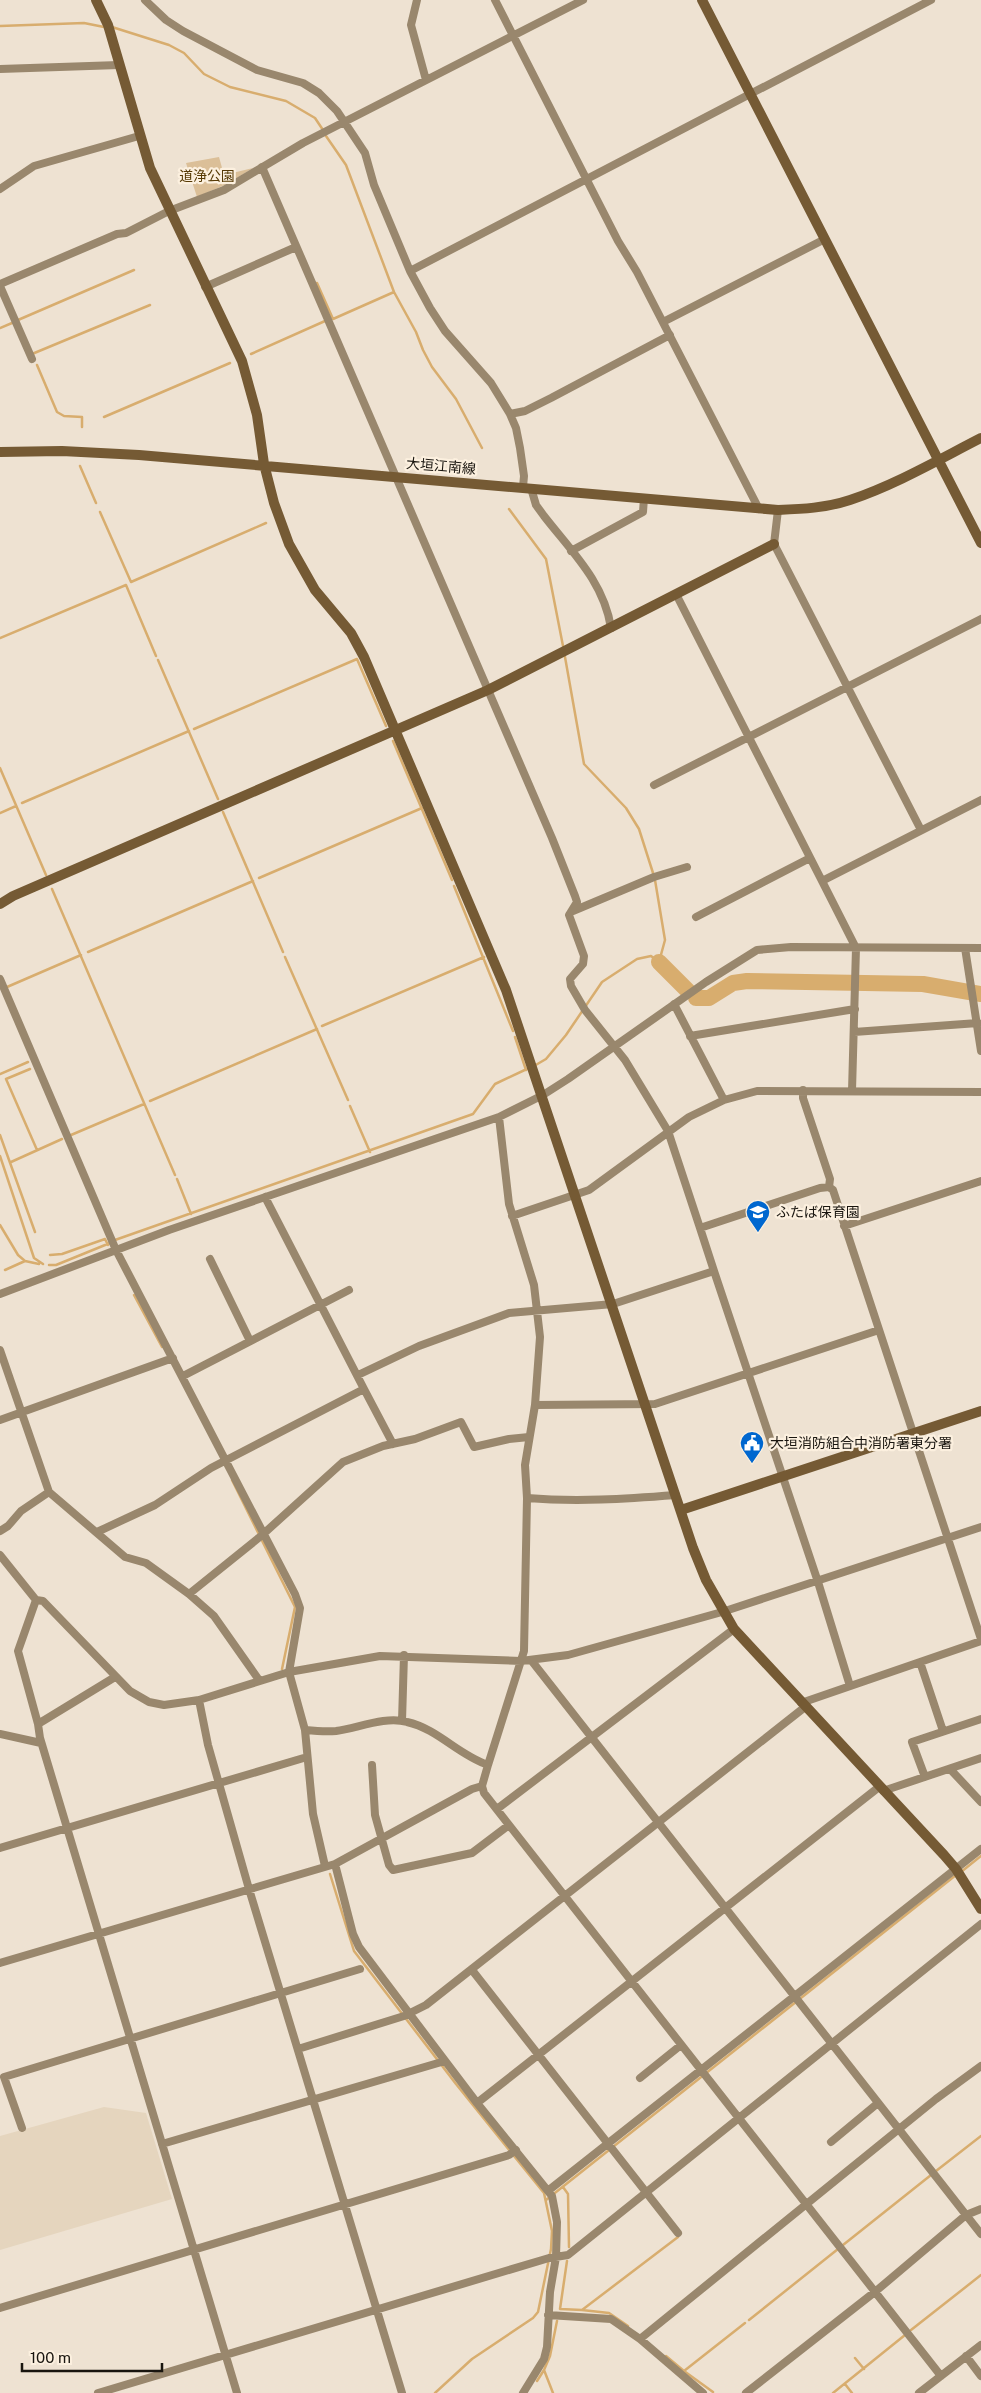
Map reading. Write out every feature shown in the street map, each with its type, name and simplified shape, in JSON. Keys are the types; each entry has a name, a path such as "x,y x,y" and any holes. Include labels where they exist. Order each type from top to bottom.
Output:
{"street":[{"path":"96,0 108,25 139,136 150,168 205,287 242,361 257,415 264,464 274,503 296,560 315,590 351,633 364,657 506,990 706,1580 722,1612 734,1629 956,1869 981,1909"},
{"path":"145,0 166,20 183,31 257,70 302,83 319,93 345,122 365,153 374,185 410,271 437,320 482,372 510,414 516,428 527,487 536,505 597,583 609,613 611,628"},
{"path":"417,0 411,25 426,80"},
{"path":"495,0 618,241 670,335 759,509"},
{"path":"32,360 0,285 117,234 126,233 169,211 224,190 345,122 583,0"},
{"path":"702,0 981,543"},
{"path":"410,271 932,0"},
{"path":"0,70 119,65"},
{"path":"0,189 34,166 139,136"},
{"path":"262,167 575,896 577,902 570,916 584,956 583,964 570,979 571,986 585,1010 615,1046 668,1131 818,1582 850,1686"},
{"path":"663,322 825,239"},
{"path":"205,287 296,247"},
{"path":"510,414 525,411 670,335"},
{"name":"大垣江南線","path":"0,452 16,450 139,455 264,464 778,510 828,505 876,490 981,438"},
{"path":"571,551 643,512 644,498"},
{"path":"778,510 774,544 920,830"},
{"path":"0,904 13,896 488,690 774,544"},
{"path":"676,594 856,948 852,1091"},
{"path":"654,785 981,619"},
{"path":"822,881 981,800"},
{"path":"696,917 810,858"},
{"path":"572,911 654,877 688,867"},
{"path":"0,1294 265,1197 499,1117 543,1095 674,1004 757,950 791,947 981,948"},
{"path":"965,948 981,1051"},
{"path":"0,979 116,1250 296,1594 300,1608 289,1672 305,1730 313,1814 325,1866"},
{"path":"674,1004 724,1100"},
{"path":"690,1036 855,1009"},
{"path":"854,1032 978,1023"},
{"path":"803,1090 803,1098 830,1179 829,1187"},
{"path":"512,1216 576,1196 589,1190 689,1117 724,1100 757,1091 981,1092"},
{"path":"499,1117 509,1204 534,1285 540,1337 534,1404 525,1465 527,1498 524,1651 482,1786 484,1793 941,2376"},
{"path":"844,1226 981,1181"},
{"path":"298,2049 409,2014 426,2005 658,1823 803,1705 850,1686 981,1640 833,1190 829,1187 820,1188 700,1228"},
{"path":"265,1197 393,1444"},
{"path":"210,1259 250,1341"},
{"path":"358,1375 440,1337 509,1313 612,1304 714,1270"},
{"path":"183,1376 349,1290"},
{"path":"534,1404 655,1404 879,1330"},
{"path":"0,1350 23,1412 49,1492 125,1557 146,1563 190,1594 214,1616 260,1680"},
{"path":"0,1420 173,1358"},
{"path":"97,1532 155,1505 226,1460 364,1389"},
{"path":"681,1510 981,1411"},
{"path":"190,1594 264,1533 344,1462 461,1422 474,1447 509,1439 529,1437"},
{"path":"0,1531 8,1526 22,1511 49,1492"},
{"path":"527,1498 598,1501 676,1495"},
{"path":"0,1555 6,1566 36,1600 43,1601 130,1691 149,1702 164,1705 199,1700 289,1672 380,1656 404,1655 521,1661 597,1649 818,1582 981,1527"},
{"path":"0,1572 6,1566"},
{"path":"36,1600 18,1651 67,1828 237,2393"},
{"path":"497,1809 734,1629"},
{"path":"402,1721 404,1655"},
{"path":"531,1660 981,2234"},
{"path":"920,1662 943,1731"},
{"path":"38,1724 115,1677"},
{"path":"199,1700 218,1783 249,1889 402,2393"},
{"path":"925,1777 912,1742 981,1719"},
{"path":"305,1730 333,1731 391,1720 402,1721 434,1731 478,1762 488,1765"},
{"path":"0,1734 42,1743"},
{"path":"0,1848 307,1757"},
{"path":"477,2103 725,1908 881,1789 925,1777 981,1758"},
{"path":"372,1765 375,1815 388,1865 393,1870 472,1853 509,1825"},
{"path":"950,1768 981,1802"},
{"path":"0,1963 335,1864 464,1793 482,1786"},
{"path":"549,2190 607,2144 703,2073 981,1850"},
{"path":"335,1864 353,1934 359,1947 444,2061 549,2190 557,2222 556,2257 544,2359 523,2393"},
{"path":"98,2393 225,2354 568,2255 981,1924"},
{"path":"22,2128 4,2077 360,1969"},
{"path":"472,1970 678,2233"},
{"path":"640,2078 681,2045"},
{"path":"162,2144 444,2061"},
{"path":"640,2339 981,2066"},
{"path":"831,2142 878,2103"},
{"path":"0,2308 509,2155 516,2150"},
{"path":"746,2393 876,2291 966,2215 981,2209"},
{"path":"548,2315 611,2319 640,2339 703,2393"},
{"path":"919,2393 981,2345"},
{"path":"966,2356 981,2376"}],"shaded area":[{"path":"104,2107 146,2113 172,2199 0,2250 0,2136"}],"green space":[{"name":"道浄公園","path":"219,157 224,175 253,168 227,184 197,197 186,163"}],"waterway":[{"path":"0,26 84,23 104,27"},
{"path":"112,27 169,45 184,53 204,74 230,87 286,101 315,118 323,130"},
{"path":"326,136 346,165 394,292 416,332 432,367 456,399 482,448"},
{"path":"18,320 134,270"},
{"path":"317,283 333,319 394,292"},
{"path":"32,354 150,305"},
{"path":"251,354 325,321"},
{"path":"0,328 12,323"},
{"path":"104,417 230,363"},
{"path":"37,365 57,412 64,416 82,417 82,427"},
{"path":"80,466 96,503"},
{"path":"509,509 546,559 563,646"},
{"path":"100,512 131,582 266,523"},
{"path":"0,638 126,585 156,656"},
{"path":"565,657 584,764 626,808 639,829 653,873"},
{"path":"194,729 357,659 386,726"},
{"path":"158,660 218,799"},
{"path":"22,803 189,731"},
{"path":"393,741 452,880"},
{"path":"0,768 46,875"},
{"path":"0,813 16,806"},
{"path":"259,878 422,808"},
{"path":"223,812 283,952"},
{"path":"534,1066 546,1059 566,1035 602,982 637,959 651,956 659,962 665,940 655,880"},
{"path":"88,952 253,881"},
{"path":"454,886 513,1031"},
{"path":"52,889 175,1175"},
{"path":"7,987 81,955"},
{"path":"285,957 348,1100"},
{"path":"322,1026 484,957"},
{"path":"659,962 688,991"},
{"path":"696,998 709,998 733,983 747,981 923,984 981,994"},
{"path":"150,1101 317,1029"},
{"path":"515,1037 526,1070"},
{"path":"0,1074 28,1062"},
{"path":"115,1240 473,1114 495,1084 529,1068"},
{"path":"30,1069 6,1079 37,1150"},
{"path":"71,1135 144,1104"},
{"path":"350,1106 370,1152"},
{"path":"0,1135 35,1232"},
{"path":"11,1162 62,1139"},
{"path":"0,1156 34,1258 43,1264"},
{"path":"177,1179 191,1214"},
{"path":"0,1225 18,1255 25,1261"},
{"path":"50,1255 62,1254 105,1239 108,1245"},
{"path":"49,1265 56,1265 110,1243"},
{"path":"5,1270 25,1261 39,1264"},
{"path":"134,1295 162,1347"},
{"path":"232,1480 295,1607 282,1669"},
{"path":"961,1872 981,1856"},
{"path":"330,1874 354,1951 456,2084 544,2193 552,2231 551,2249 538,2312 533,2318 472,2359 435,2393"},
{"path":"546,2200 956,1875"},
{"path":"936,2171 981,2136"},
{"path":"843,2245 931,2175"},
{"path":"563,2187 568,2194 569,2247"},
{"path":"628,2326 609,2313 582,2310 678,2237"},
{"path":"749,2320 838,2249"},
{"path":"567,2261 560,2309 582,2310"},
{"path":"911,2330 981,2275"},
{"path":"553,2393 544,2370 550,2356 557,2321"},
{"path":"666,2356 684,2371 745,2323"},
{"path":"833,2393 905,2335"},
{"path":"855,2358 864,2369"},
{"path":"537,2381 544,2370"},
{"path":"684,2371 713,2392"},
{"path":"845,2384 852,2393"}],"place":[{"name":"ふたば保育園","path":"758,1233"},
{"name":"大垣消防組合中消防署東分署","path":"752,1464"}]}
